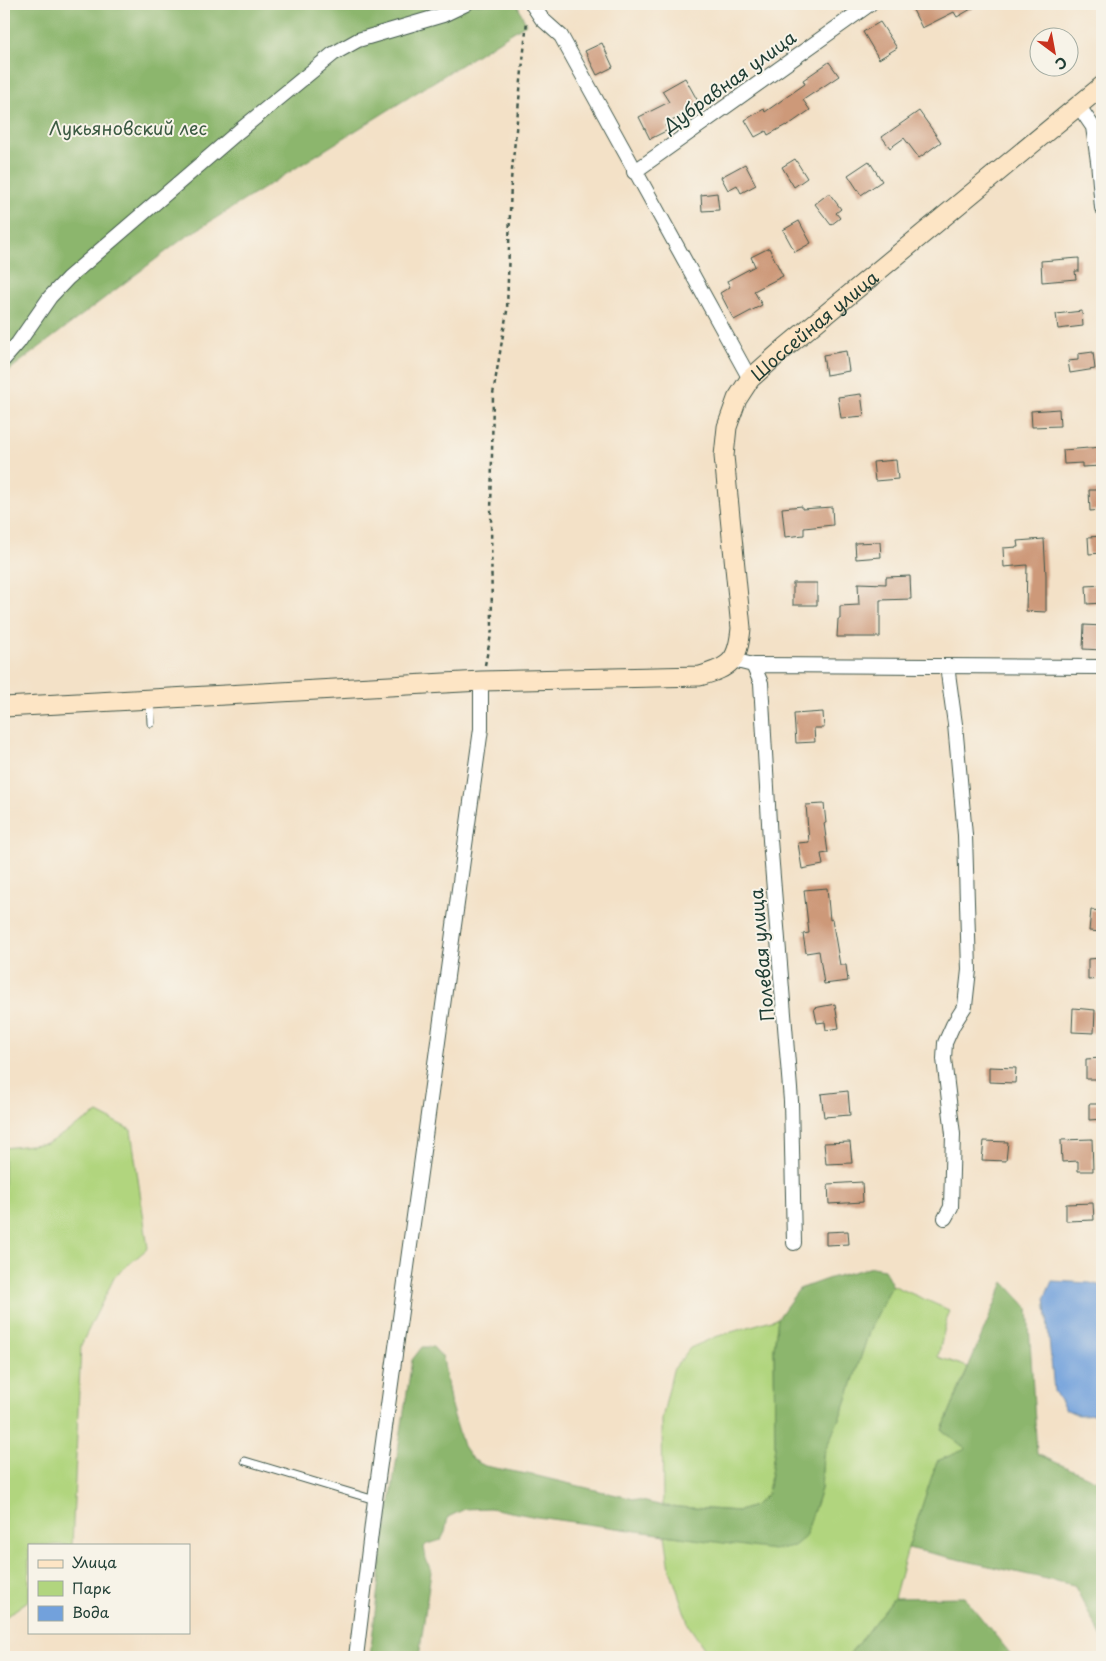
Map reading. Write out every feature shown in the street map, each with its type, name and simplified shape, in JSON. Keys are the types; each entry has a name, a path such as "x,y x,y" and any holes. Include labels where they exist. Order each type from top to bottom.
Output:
{"main road":[{"name":"Шоссейная улица","path":"733,660 739,647 741,628 724,456 727,427 737,399 750,379 786,347 1102,86"},
{"path":"4,707 481,681 700,676 720,670 733,660"}],"street":[{"path":"4,359 18,343 50,298 68,278 332,54 358,40 443,15 466,4"},
{"name":"Дубравная улица","path":"634,172 870,4"},
{"path":"530,8 561,36 634,172 750,379"},
{"path":"1078,105 1093,127 1102,208"},
{"path":"733,660 753,665 1102,667"},
{"name":"Полевая улица","path":"753,665 761,683 770,840 791,1101 794,1243"},
{"path":"946,1218 951,1207 953,1134 944,1059 945,1043 953,1025 965,1006 969,970 965,835 955,724 947,666"},
{"path":"356,1657 375,1500 480,729 481,681"}],"lane":[{"path":"150,700 151,723"},
{"path":"245,1461 375,1500"}],"path":[{"path":"481,681 492,630 493,394 507,311 511,180 530,8"}],"green space":[{"name":"Лукьяновский лес","path":"4,4 517,4 526,24 184,238 4,374"},
{"path":"98,1113 131,1130 148,1248 115,1276 81,1345 72,1544 28,1544 28,1601 4,1618 4,1148 48,1143"},
{"path":"872,1267 884,1269 892,1285 870,1329 845,1405 823,1455 821,1489 805,1537 794,1546 773,1550 537,1517 490,1508 465,1509 448,1517 441,1540 427,1544 424,1547 431,1571 419,1657 370,1657 381,1561 412,1360 422,1347 433,1347 443,1358 451,1406 463,1446 472,1459 485,1466 537,1476 663,1506 739,1511 754,1506 768,1494 775,1446 774,1348 778,1318 799,1289 830,1278"},
{"path":"1004,1282 1028,1308 1037,1454 1102,1483 1102,1638 1074,1585 908,1548 937,1461 966,1449 942,1430"},
{"path":"892,1285 949,1310 938,1357 968,1367 942,1430 967,1449 937,1461 908,1548 894,1598 847,1657 710,1657 689,1626 670,1569 665,1535 710,1541 805,1537 821,1489 823,1455 845,1405 870,1329"},
{"path":"778,1318 774,1348 775,1446 768,1494 754,1506 739,1511 663,1506 662,1419 673,1370 690,1348 715,1337"},
{"path":"964,1597 1013,1657 847,1657 894,1598"}],"water":[{"path":"1052,1281 1090,1283 1102,1286 1102,1414 1078,1415 1065,1409 1054,1391 1045,1297"}],"building":[{"path":"910,4 980,4 957,17 954,12 922,28"},
{"path":"880,22 897,48 879,59 863,32"},
{"path":"602,43 613,67 597,75 585,51"},
{"path":"829,62 839,76 803,100 810,110 787,126 768,135 766,131 755,137 745,120 764,109 765,112 805,84 803,80"},
{"path":"685,78 700,105 665,125 668,130 650,139 639,117 669,102 662,91"},
{"path":"919,111 941,142 919,158 904,138 890,148 882,137"},
{"path":"795,159 807,178 794,187 782,167"},
{"path":"869,161 882,181 861,195 848,175"},
{"path":"745,164 756,185 741,193 737,185 728,190 721,177"},
{"path":"717,193 719,210 702,211 701,195"},
{"path":"829,193 841,209 836,213 840,218 831,225 815,204"},
{"path":"799,221 811,243 795,252 783,230"},
{"path":"769,248 783,276 754,291 762,305 734,320 720,293 730,287 727,281 755,266 751,257"},
{"path":"1079,258 1079,271 1075,271 1076,279 1042,282 1041,261"},
{"path":"1082,311 1083,326 1058,329 1056,314"},
{"path":"846,351 849,371 826,375 823,355"},
{"path":"1093,352 1095,369 1070,373 1068,361 1078,360 1078,354"},
{"path":"861,394 864,416 841,418 838,397"},
{"path":"1059,409 1060,426 1032,427 1031,411"},
{"path":"1102,447 1102,466 1082,467 1082,463 1064,464 1063,450"},
{"path":"896,460 898,479 875,481 873,462"},
{"path":"1089,490 1102,490 1102,510 1090,511"},
{"path":"802,506 802,509 832,507 833,525 804,528 804,535 785,537 782,508"},
{"path":"1102,536 1102,553 1089,554 1088,537"},
{"path":"1044,539 1046,612 1026,611 1027,565 1004,567 1003,548 1018,547 1017,541"},
{"path":"880,542 881,557 856,559 855,543"},
{"path":"910,576 911,599 880,600 880,637 837,637 840,606 859,605 858,583 886,584 886,577"},
{"path":"793,583 817,583 817,605 793,605"},
{"path":"1102,585 1102,603 1087,604 1086,586"},
{"path":"1084,625 1102,626 1102,650 1083,649"},
{"path":"823,712 824,728 814,728 815,742 796,743 794,714"},
{"path":"824,804 826,823 824,823 828,853 821,854 823,865 802,869 798,843 809,842 806,805"},
{"path":"827,888 830,920 832,919 840,965 846,965 848,981 824,984 819,951 806,953 803,934 809,933 804,890"},
{"path":"1091,910 1102,911 1102,932 1089,931"},
{"path":"1102,958 1102,979 1088,980 1088,959"},
{"path":"835,1004 839,1028 826,1030 825,1022 817,1023 814,1008"},
{"path":"1073,1008 1095,1010 1094,1033 1072,1032"},
{"path":"1102,1058 1102,1079 1086,1079 1086,1059"},
{"path":"989,1067 1016,1068 1015,1083 989,1082"},
{"path":"848,1091 850,1115 824,1117 821,1094"},
{"path":"1089,1104 1102,1104 1102,1119 1089,1120"},
{"path":"1092,1139 1093,1171 1078,1171 1078,1161 1062,1162 1061,1140"},
{"path":"984,1141 1008,1142 1006,1161 982,1160"},
{"path":"850,1142 852,1163 826,1164 824,1143"},
{"path":"862,1182 863,1202 829,1204 828,1184"},
{"path":"1093,1203 1094,1220 1066,1221 1066,1204"},
{"path":"848,1231 849,1244 826,1245 826,1232"}]}
